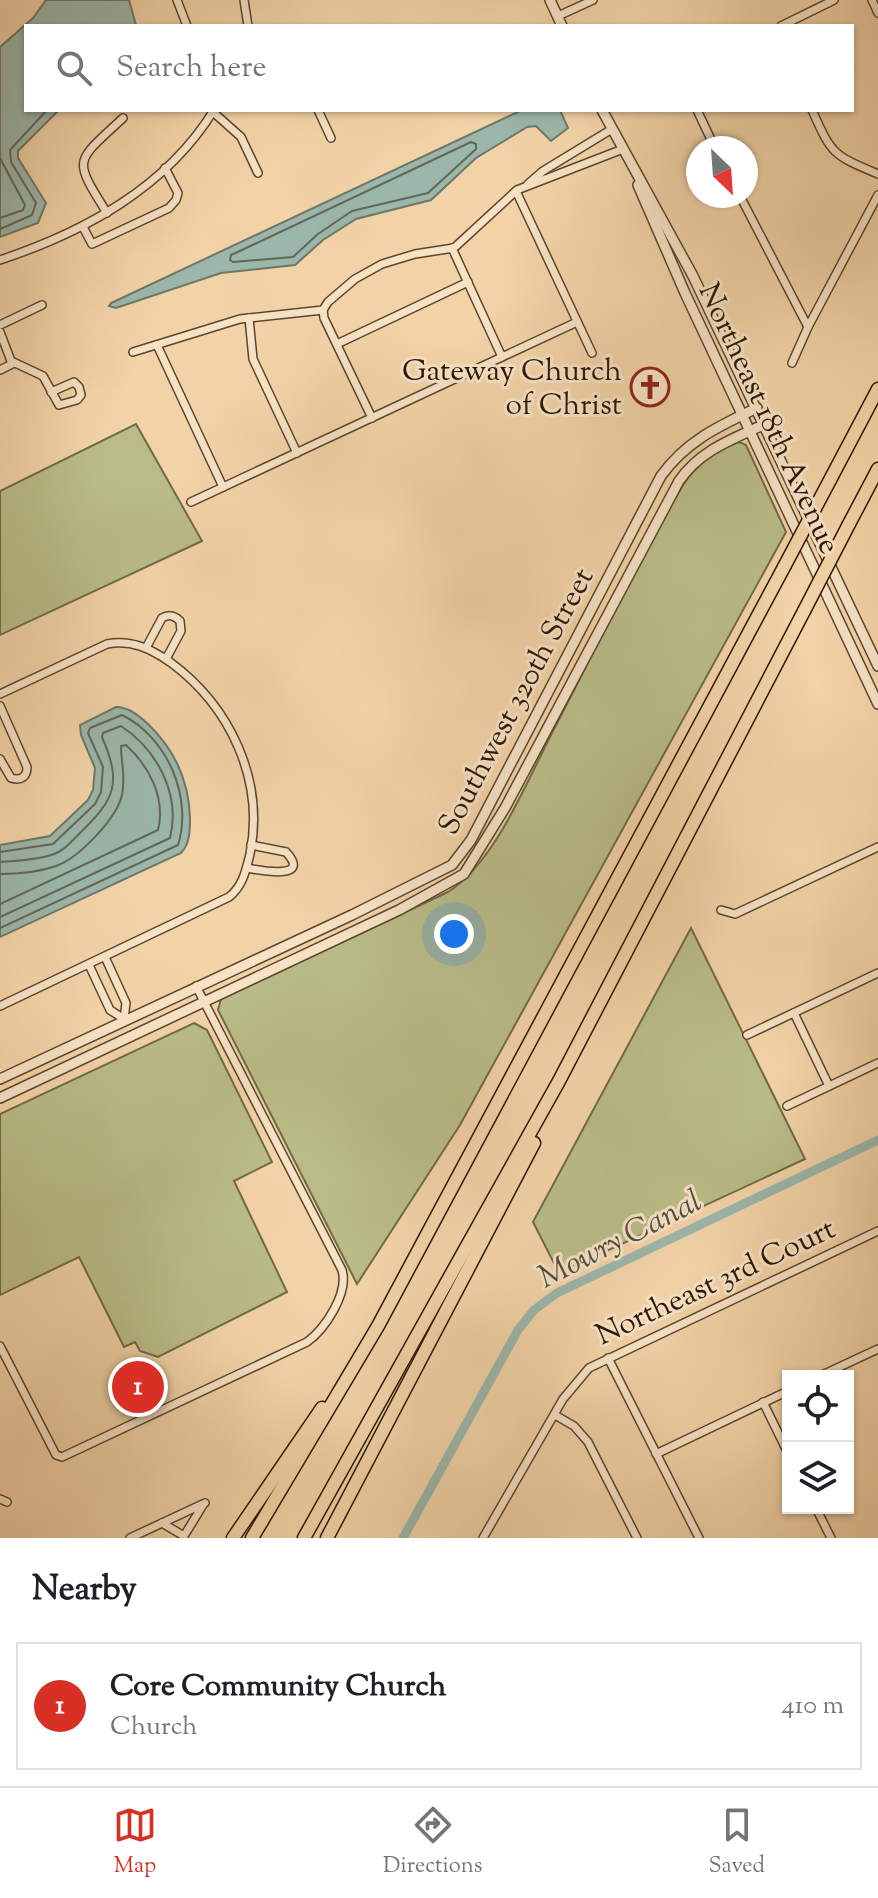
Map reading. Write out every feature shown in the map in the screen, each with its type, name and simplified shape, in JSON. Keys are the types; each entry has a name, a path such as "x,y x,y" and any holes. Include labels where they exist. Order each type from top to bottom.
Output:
{"highway":[{"path":"252,1538 378,1326 878,389"},
{"path":"304,1538 559,1081 878,469"},
{"path":"327,1538 546,1119 559,1081"},
{"path":"233,1538 378,1326"}],"street":[{"path":"177,0 186,24"},
{"path":"244,0 248,24"},
{"path":"550,0 560,21 593,0"},
{"path":"785,24 834,0"},
{"path":"872,0 878,13"},
{"path":"0,260 83,227 107,213 165,168 212,112"},
{"path":"214,112 241,137 258,173"},
{"path":"319,112 331,138"},
{"name":"Northeast 18th Avenue","path":"605,112 693,276 878,666"},
{"path":"698,112 709,136"},
{"path":"813,112 824,137 839,157 878,174"},
{"path":"107,213 85,178 82,164 89,151 123,118"},
{"path":"527,185 543,171 612,129"},
{"path":"323,310 355,279 382,264 452,248 516,191 527,185 623,149"},
{"name":"Northeast 18th Avenue","path":"623,149 678,279 878,704"},
{"path":"83,227 92,244 169,208 178,193 165,168"},
{"path":"516,191 592,353"},
{"path":"792,363 878,195"},
{"path":"746,208 808,327"},
{"path":"452,248 502,357"},
{"path":"337,344 468,282"},
{"path":"0,325 42,305"},
{"path":"133,352 249,318 323,310"},
{"path":"323,310 372,418"},
{"path":"249,318 253,359 297,453"},
{"path":"191,502 577,322"},
{"path":"0,332 7,354 14,363 40,374 51,392"},
{"path":"157,345 223,487"},
{"path":"0,370 14,363"},
{"name":"Southwest 320th Street","path":"0,1079 452,865 471,840 661,476 702,435 757,408"},
{"path":"0,1098 440,890 464,874 484,845 686,471 706,453 765,424"},
{"path":"146,648 162,618 176,617 180,621 181,631 166,659"},
{"path":"0,694 107,644 123,642 154,652 202,690 233,733 251,790 253,822 247,868 239,887 229,897 0,1006"},
{"path":"867,683 878,678"},
{"path":"0,706 27,767 25,776 21,779 11,778 0,759"},
{"path":"721,910 735,914 878,847"},
{"path":"247,868 281,873 292,865 286,852 251,849"},
{"path":"105,957 126,1003 124,1019"},
{"path":"89,965 110,1010 124,1019 132,1036"},
{"path":"747,1035 878,973"},
{"path":"101,991 117,984"},
{"path":"0,1346 56,1455 62,1457 307,1342 320,1330 342,1291 343,1275 196,986"},
{"path":"794,1013 829,1086"},
{"path":"787,1106 878,1063"},
{"name":"Northeast 3rd Court","path":"555,1415 563,1399 589,1368 878,1231"},
{"path":"833,1370 878,1349"},
{"path":"608,1358 699,1538"},
{"path":"656,1454 782,1394"},
{"path":"763,1402 783,1442"},
{"path":"483,1538 555,1415 574,1426 588,1442 637,1538"},
{"path":"130,1538 140,1535 162,1523 176,1516 205,1503 184,1536 162,1523"},
{"path":"819,1514 831,1538"}],"green space":[{"path":"136,424 202,541 0,635 0,491"},
{"path":"739,442 746,445 786,532 460,1125 357,1284 218,1010 221,999 448,892 465,879 507,821 631,578 683,485 707,459"},
{"path":"691,928 805,1159 559,1273 533,1222"},
{"path":"194,1023 207,1030 272,1162 234,1181 287,1292 158,1357 140,1351 135,1342 124,1347 79,1257 0,1295 0,1114"}],"water":[{"path":"46,0 129,0 136,24 26,24"},
{"path":"24,26 24,112 57,112 18,151 18,158 46,203 38,223 0,237 0,47"},
{"path":"518,112 561,112 568,128 551,141 536,126 527,127 476,158 431,200 356,219 323,240 295,265 221,273 116,308 109,306"},
{"path":"116,707 129,710 148,724 173,755 189,804 190,827 186,845 181,853 0,937 0,845 50,836 88,800 93,790 95,768 80,725"}],"waterway":[{"name":"Mowry Canal","path":"403,1538 518,1330 534,1310 557,1293 878,1140"}],"place":[{"name":"Gateway Church of Christ","path":"650,387"},
{"name":"Core Community Church","path":"138,1387"}]}
